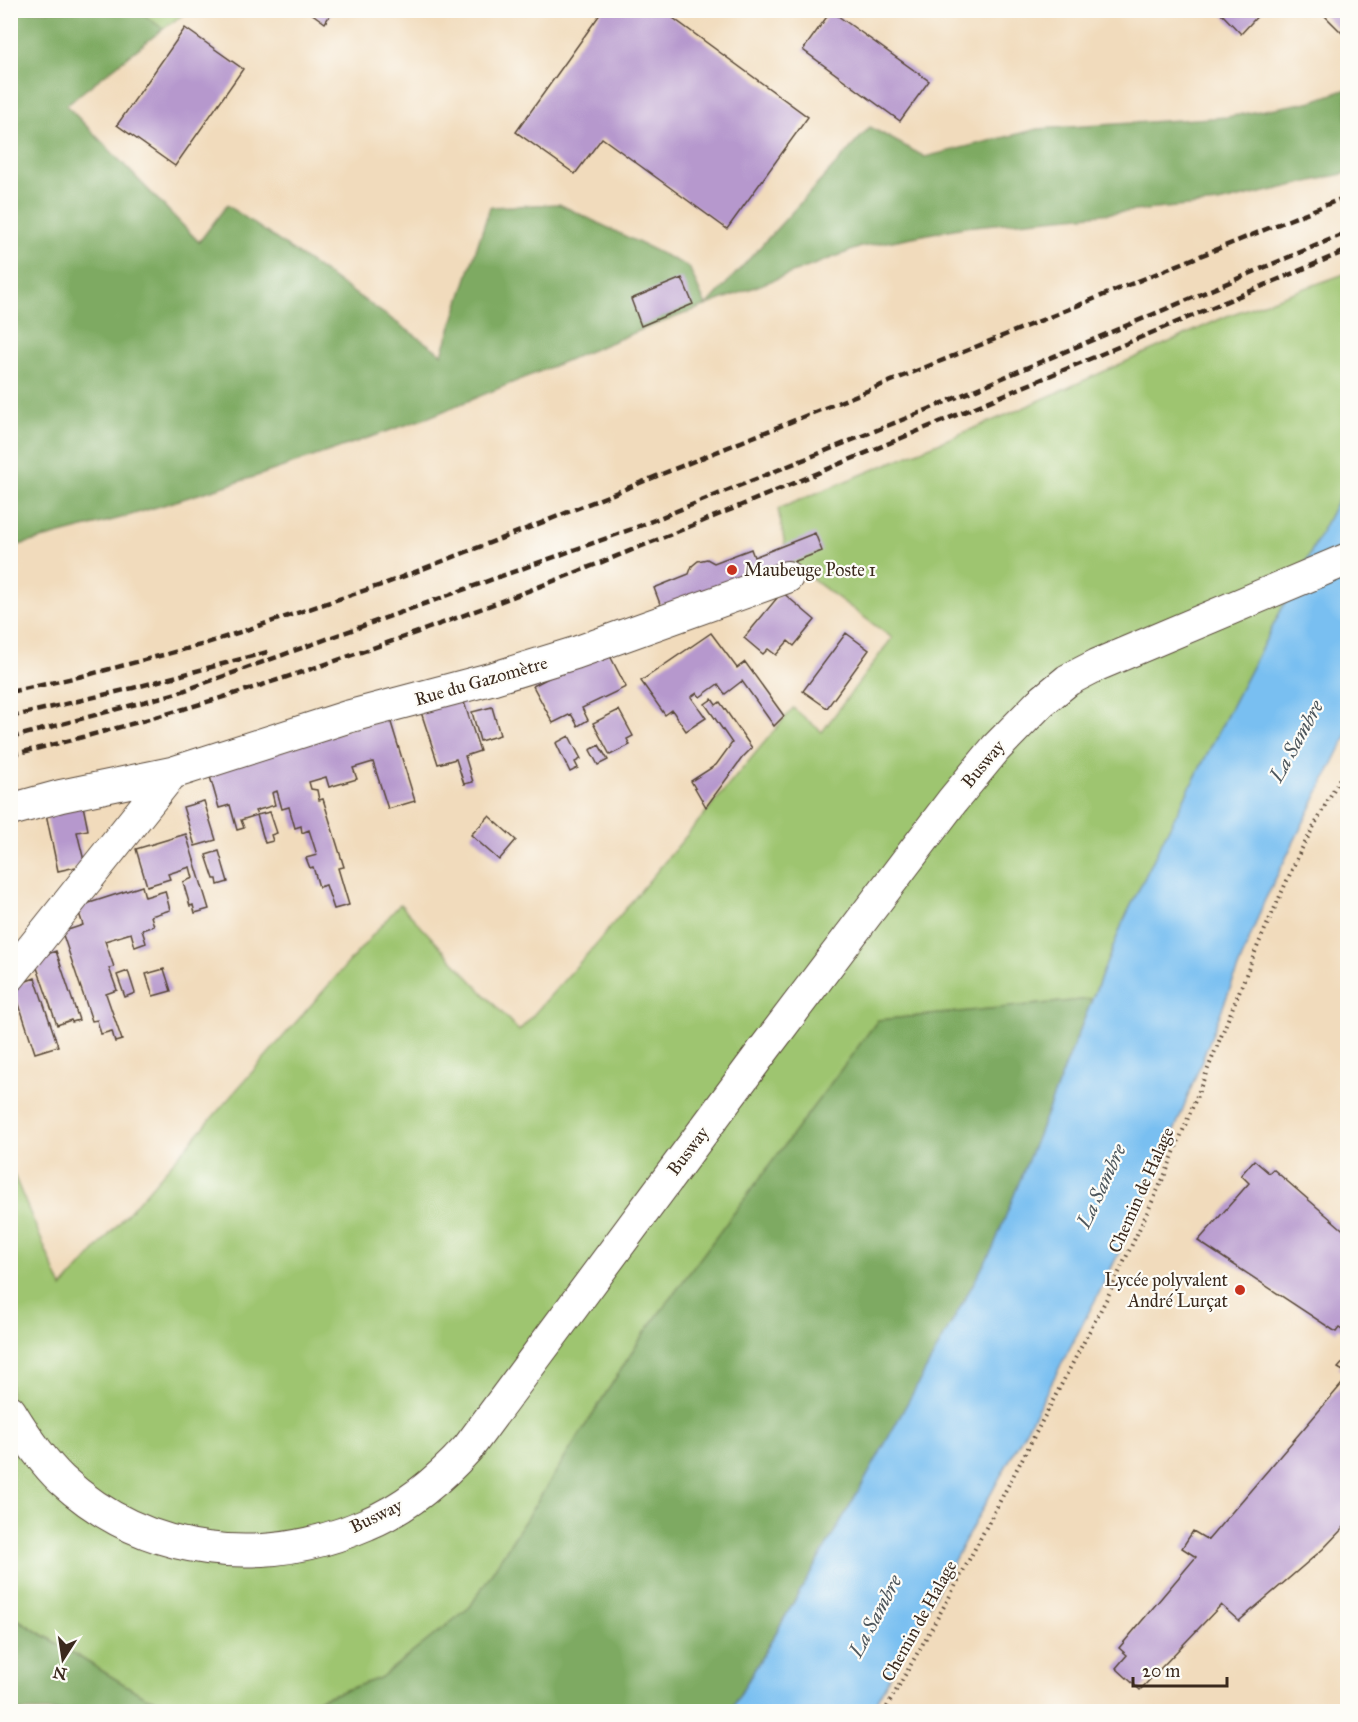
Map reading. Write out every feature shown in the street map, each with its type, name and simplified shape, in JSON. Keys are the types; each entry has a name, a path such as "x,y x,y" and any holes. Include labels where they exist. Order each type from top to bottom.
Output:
{"street":[{"name":"Busway","path":"10,1411 61,1479 90,1501 120,1522 159,1537 198,1547 264,1551 304,1546 368,1524 401,1506 434,1482 468,1448 849,935 996,748 1040,703 1068,680 1097,665 1347,559"},
{"name":"Rue du Gazomètre","path":"10,810 172,773 347,717 494,678 575,653 787,577"},
{"path":"10,976 172,773"}],"path":[{"name":"Chemin de Halage","path":"884,1712 956,1584 1107,1298 1167,1170 1262,935 1299,854 1347,763"}],"green space":[{"path":"11,11 139,11 163,29 66,105 199,242 227,205 442,354 490,207 559,204 689,267 706,306 641,330 429,417 257,476 121,518 11,547"},
{"path":"139,11 188,11 163,29"},
{"path":"1347,89 1347,173 1218,203 964,227 861,247 707,305 870,127 925,157 1038,129 1227,117 1313,101"},
{"path":"1347,273 1347,482 1164,838 1123,922 1092,999 878,1020 643,1335 470,1607 380,1678 284,1711 207,1711 145,1697 11,1615 10,1166 62,1288 400,904 519,1031 597,943 793,708 822,732 892,638 788,561 778,509 1023,408 1227,316"},
{"path":"1092,999 993,1248 866,1478 730,1711 284,1712 380,1678 470,1607 643,1335 878,1020"},
{"path":"10,1615 145,1697 207,1711 11,1711"}],"water":[{"name":"La Sambre","path":"1347,482 1347,735 1264,902 1157,1175 1099,1293 871,1711 730,1712 866,1478 993,1248 1123,922"}],"building":[{"path":"307,10 333,10 325,23"},
{"path":"603,10 662,10 808,117 727,229 602,138 575,174 516,132"},
{"path":"1218,10 1263,10 1241,34"},
{"path":"1319,10 1348,10 1348,39"},
{"path":"831,11 929,81 900,121 803,50"},
{"path":"185,28 243,69 175,166 117,125"},
{"path":"682,278 693,304 641,326 631,299"},
{"name":"Maubeuge Poste 1","path":"815,533 822,551 662,609 654,588 689,574 692,566 698,561 707,559 714,563 751,549 754,557"},
{"path":"782,592 815,620 794,646 788,641 776,655 768,649 763,654 744,638"},
{"path":"711,633 737,668 745,662 784,716 774,726 742,681 725,694 718,684 700,697 697,693 691,697 706,718 686,731 672,710 665,715 641,681"},
{"path":"846,633 869,650 827,708 803,691"},
{"path":"606,648 626,687 582,708 588,720 578,726 571,714 553,723 533,686"},
{"path":"462,696 480,751 465,756 473,782 464,784 456,759 438,764 420,709"},
{"path":"712,699 716,705 720,702 752,748 706,807 691,781 716,765 732,743 705,704"},
{"path":"492,707 500,735 480,741 472,712"},
{"path":"619,710 633,736 627,739 630,745 610,755 593,723"},
{"path":"389,716 415,801 388,809 373,762 353,768 357,779 329,787 326,777 309,782 311,789 317,790 319,800 323,799 344,867 338,868 349,905 334,909 326,885 319,887 313,867 310,868 306,858 317,855 309,830 302,833 301,826 295,828 289,807 282,809 277,791 272,793 275,805 255,811 257,815 241,820 244,828 237,830 230,805 219,808 209,773"},
{"path":"569,736 581,759 575,762 578,768 570,772 556,743"},
{"path":"599,745 608,760 598,765 590,750"},
{"path":"82,801 88,830 77,832 85,865 58,871 45,809"},
{"path":"204,801 216,840 195,846 183,807"},
{"path":"270,812 277,833 271,835 273,841 265,843 257,815"},
{"path":"489,816 516,840 499,860 471,835"},
{"path":"186,834 209,909 195,913 193,905 190,906 183,882 193,878 190,867 168,874 170,879 147,886 136,849"},
{"path":"219,851 228,882 218,885 206,855"},
{"path":"142,886 145,897 165,891 170,910 151,916 154,926 142,930 146,943 135,947 131,933 105,941 114,967 109,968 117,990 106,994 122,1040 115,1042 112,1031 101,1034 97,1020 92,1021 62,932 83,925 77,907"},
{"path":"56,951 79,1020 57,1025 34,959"},
{"path":"164,969 171,991 153,996 146,974"},
{"path":"128,971 135,993 125,997 117,975"},
{"path":"35,978 58,1046 35,1053 13,986"},
{"path":"1254,1160 1269,1173 1273,1169 1348,1234 1348,1334 1339,1328 1336,1332 1198,1241 1249,1183 1241,1175"},
{"path":"1348,1357 1348,1374 1338,1368"},
{"path":"1348,1377 1348,1523 1323,1549 1239,1621 1221,1605 1140,1690 1116,1668 1127,1655 1119,1648 1196,1557 1182,1548 1193,1531 1208,1540"}],"railway":[{"path":"10,692 87,675 201,645 384,584 541,523 1348,196"},
{"path":"10,738 177,693 632,529 929,409 1348,232"},
{"path":"10,755 117,728 222,697 430,628 635,549 1348,250"},
{"path":"10,717 133,688 271,651"}],"place":[{"name":"Maubeuge Poste 1","path":"732,570"},
{"name":"Lycée polyvalent André Lurçat","path":"1240,1290"}]}
